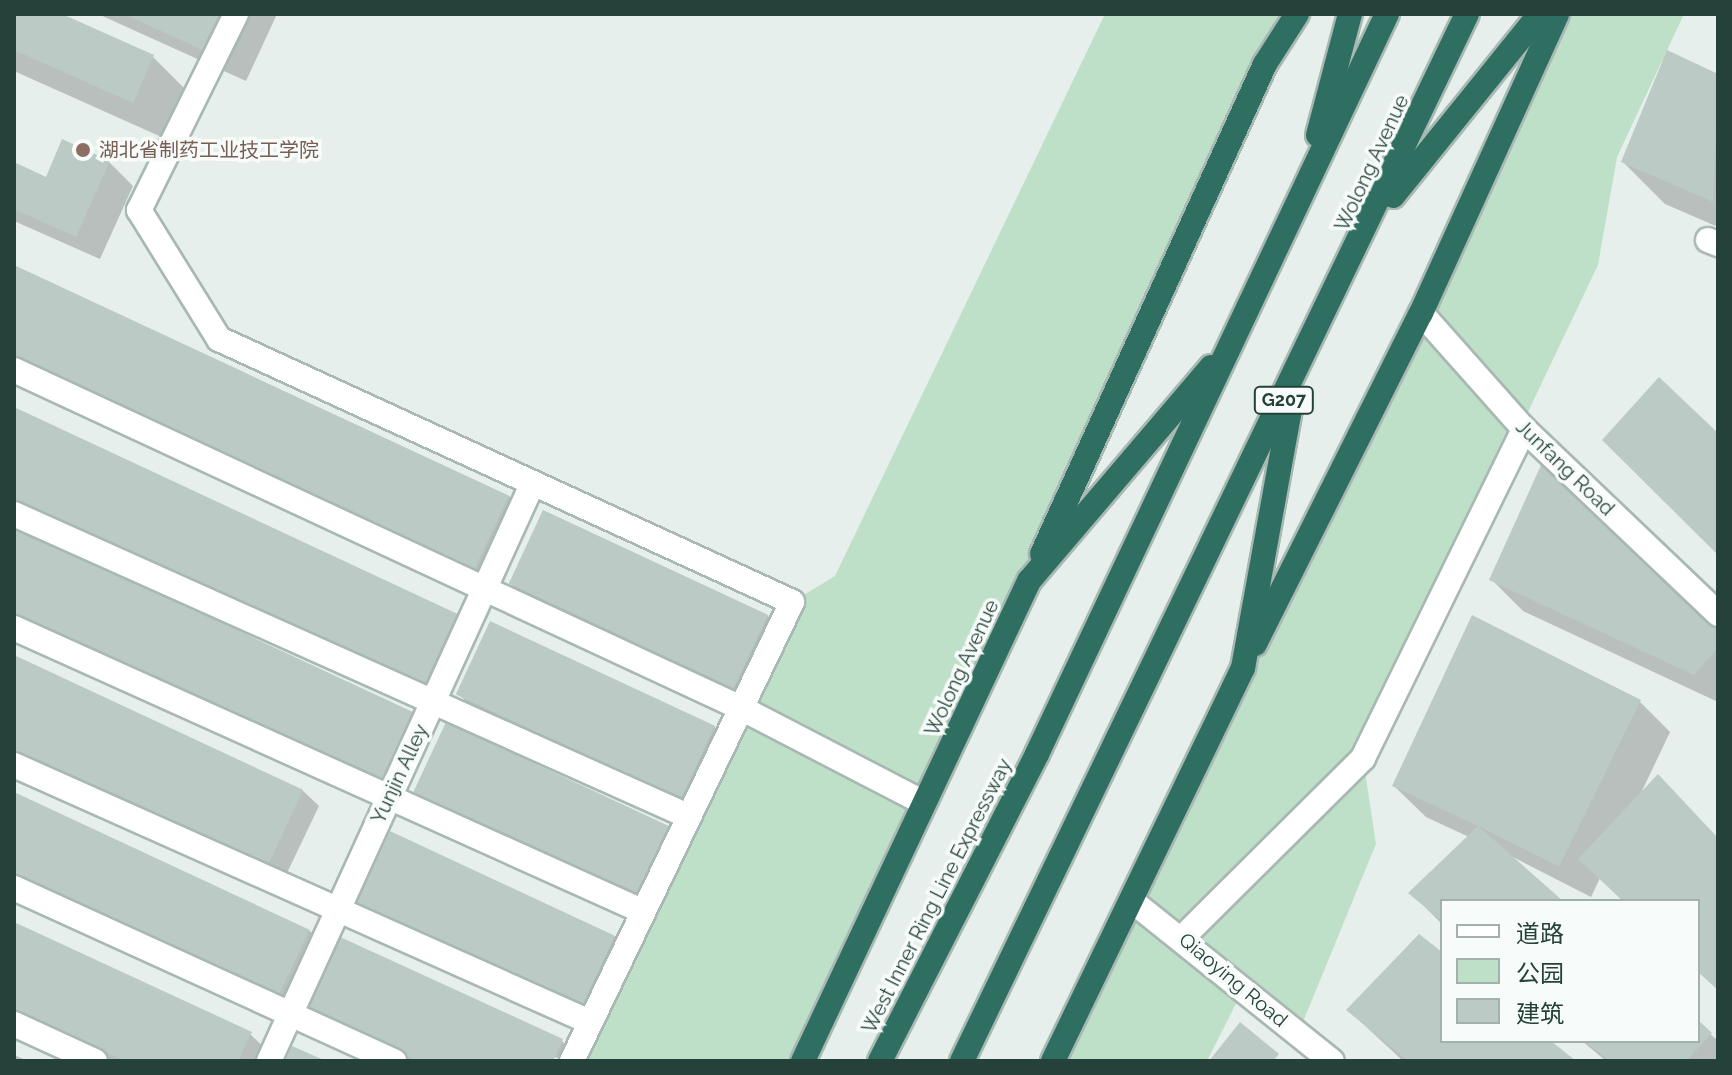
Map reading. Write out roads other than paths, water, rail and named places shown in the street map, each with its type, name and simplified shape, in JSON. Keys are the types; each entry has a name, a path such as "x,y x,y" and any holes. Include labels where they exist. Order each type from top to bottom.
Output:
{"highway":[{"path":"1029,581 1265,64 1297,14"},
{"path":"1302,196 1350,14"},
{"name":"Wolong Avenue","path":"1037,754 1387,14"},
{"name":"Wolong Avenue","path":"962,1061 1369,226 1467,14"},
{"path":"1369,226 1540,14"},
{"path":"1243,668 1421,313 1557,14"},
{"name":"Wolong Avenue","path":"803,1061 1029,581 1233,341"},
{"name":"Wolong Avenue","path":"1053,1061 1243,668 1297,375"},
{"name":"West Inner Ring Line Expressway","path":"880,1061 1037,754"}],"street":[{"path":"236,14 139,210 219,339 531,487 792,602 572,1061"},
{"name":"Junfang Road","path":"1421,313 1524,429 1718,614"},
{"path":"14,370 741,708 924,803"},
{"path":"1183,937 1363,758 1524,429"},
{"name":"Yunjin Alley","path":"269,1061 531,487"},
{"path":"14,514 688,816"},
{"path":"14,628 642,911"},
{"path":"14,765 336,913 590,1022"},
{"path":"14,888 394,1061"},
{"name":"Qiaoying Road","path":"1132,901 1183,937 1332,1061"},
{"path":"14,1024 95,1061"}],"place":[{"name":"湖北省制药工业技工学院","path":"83,150"}]}
